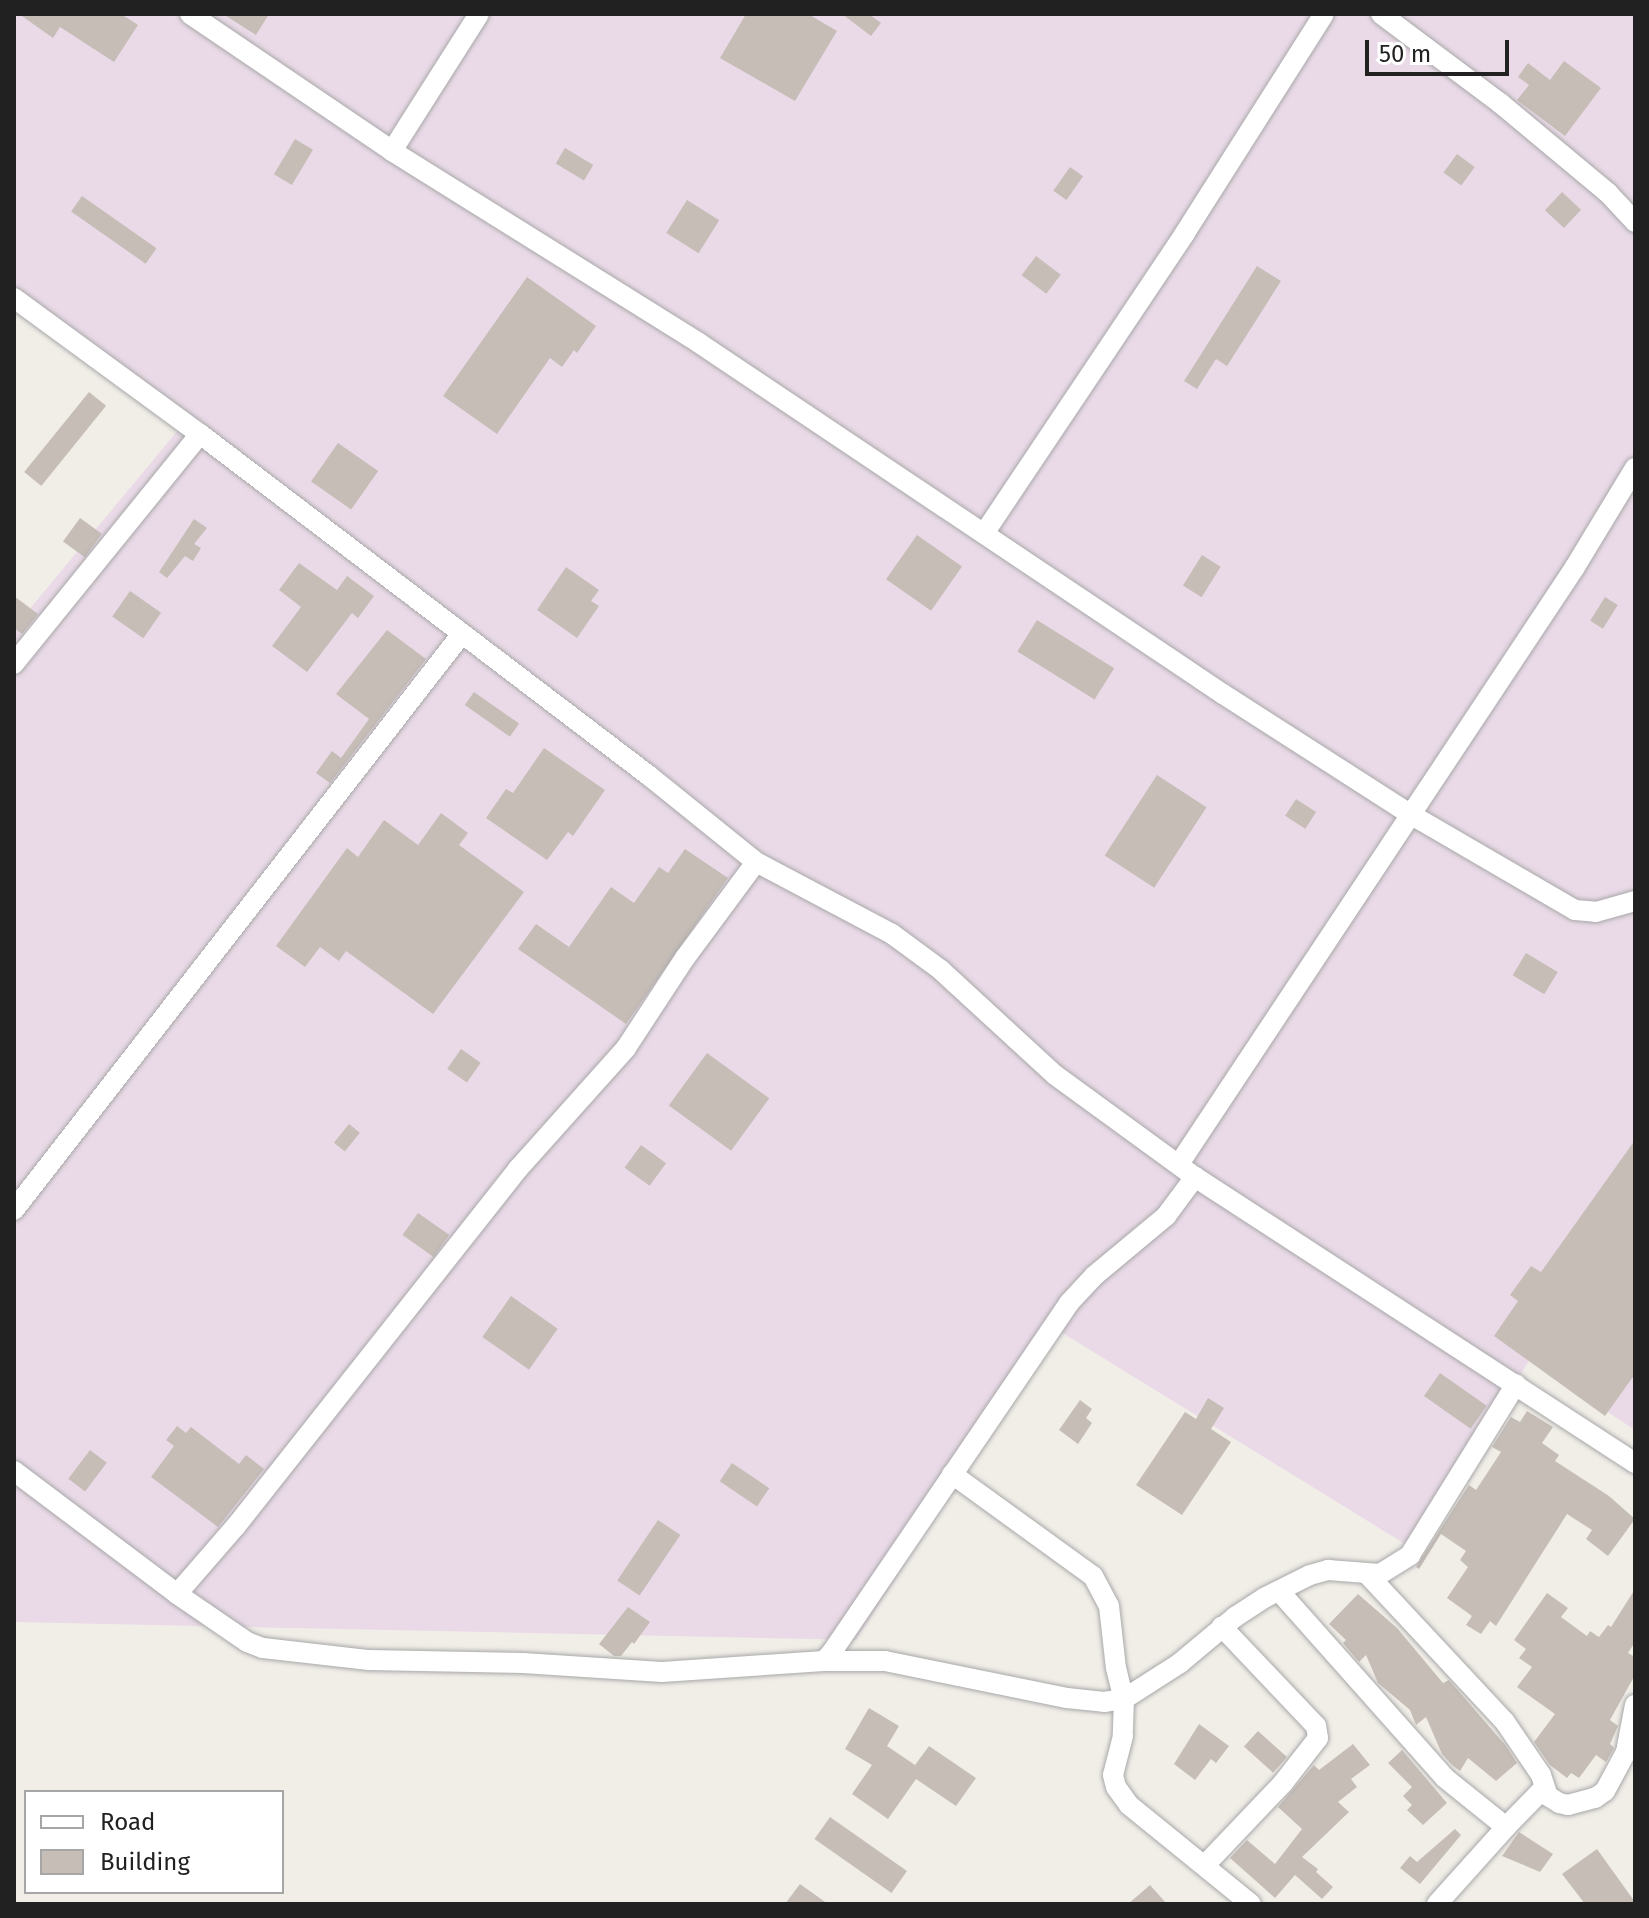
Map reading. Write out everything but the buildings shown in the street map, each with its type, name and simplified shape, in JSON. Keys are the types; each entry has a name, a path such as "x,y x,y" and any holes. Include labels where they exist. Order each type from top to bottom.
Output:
{"street":[{"path":"190,14 392,151 699,343 1223,694 1410,814 1575,910 1596,912 1635,901"},
{"path":"392,151 479,14"},
{"path":"985,532 1185,233 1324,14"},
{"path":"1381,14 1500,103 1608,193 1635,222"},
{"path":"14,298 200,434 648,775 756,862 892,934 941,970 1055,1075 1187,1170 1635,1463"},
{"path":"14,664 200,434"},
{"path":"824,1661 876,1592 1069,1303 1094,1276 1166,1216 1187,1170 1410,814 1575,567 1635,468"},
{"path":"14,1210 461,635"},
{"path":"177,1594 236,1526 518,1169 626,1048 685,958 756,862"},
{"path":"14,1471 177,1594 247,1642 277,1651 369,1660 523,1663 662,1672 824,1661 885,1661 1067,1698 1104,1702 1124,1699 1180,1663 1222,1627 1279,1591 1328,1570 1380,1574 1410,1555 1516,1384"},
{"path":"952,1474 1093,1576 1109,1606 1116,1668 1124,1699 1123,1736 1113,1775 1116,1787 1129,1805 1251,1904"},
{"path":"1368,1575 1505,1722 1541,1775 1548,1796 1568,1805 1595,1798 1605,1791 1626,1752 1635,1705"},
{"path":"1279,1591 1445,1778 1506,1827"},
{"path":"1205,1865 1283,1783 1318,1738 1316,1726 1222,1627"},
{"path":"1437,1904 1544,1788"}],"shaded area":[{"path":"14,14 1635,14 1635,1430 1529,1361 1410,1547 1056,1329 856,1640 14,1622 14,628 183,424 14,298"}]}
